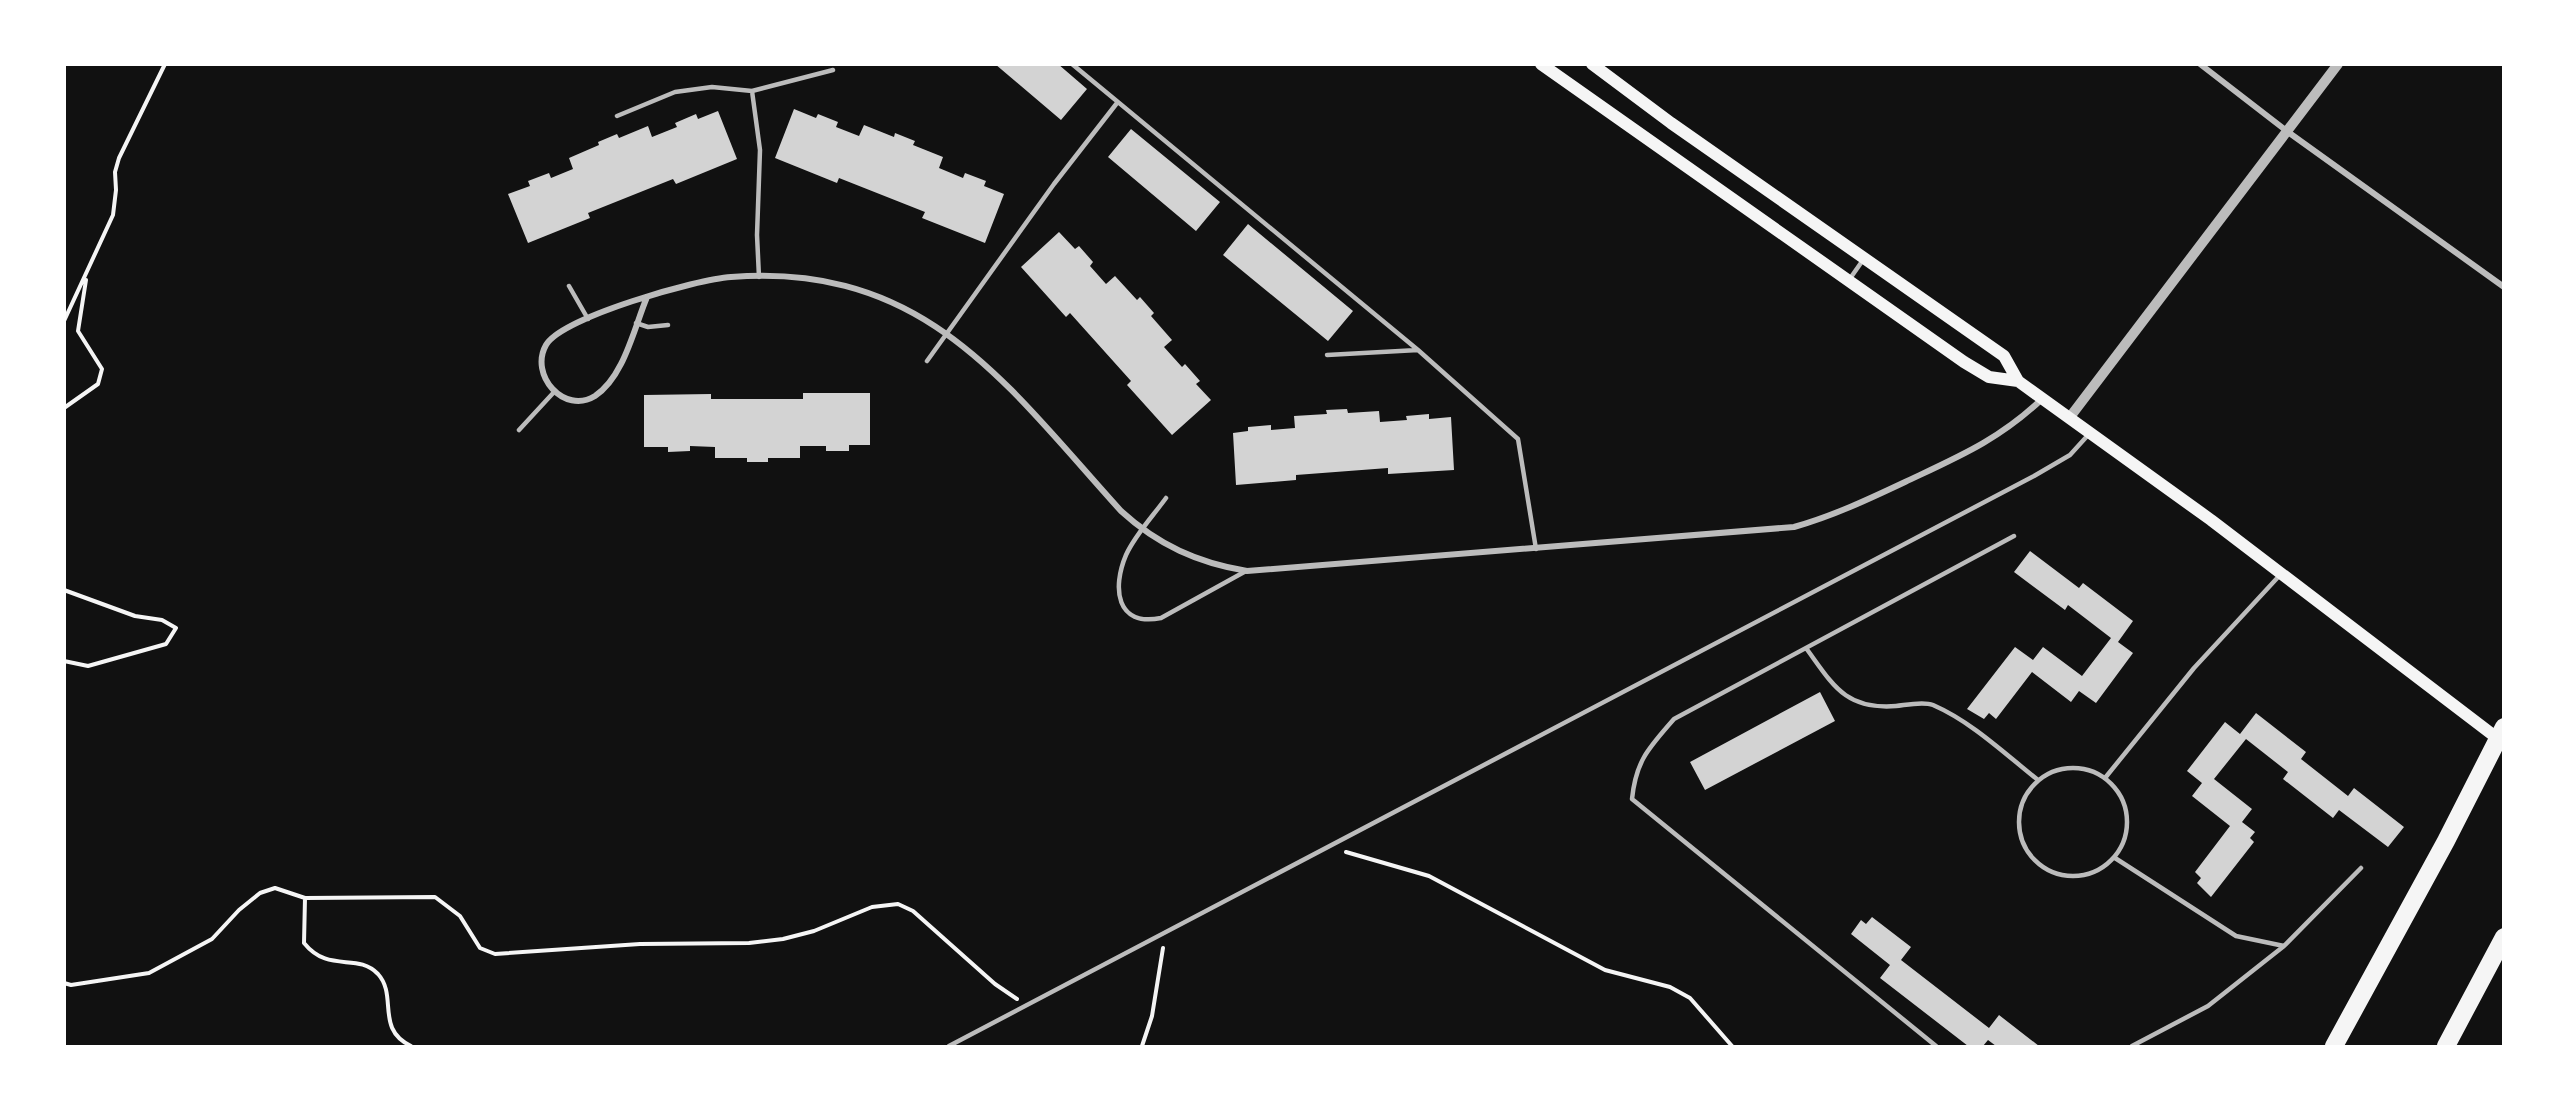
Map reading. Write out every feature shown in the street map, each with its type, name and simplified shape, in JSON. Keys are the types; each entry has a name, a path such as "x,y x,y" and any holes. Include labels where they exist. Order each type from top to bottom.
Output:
{"highway":[{"path":"2334,1047 2446,841 2500,732"},
{"path":"2446,1047 2504,937"}],"main road":[{"path":"1541,64 1976,370 1989,377 2018,381 2043,398 2500,732"},
{"path":"1592,64 2004,356 2018,381"}],"street":[{"path":"2200,64 2288,132 2504,287"},
{"path":"2070,417 2338,64"},
{"path":"647,297 619,369 598,394 587,400 572,400 555,392 546,382 542,369 542,356 547,343 558,333 588,319 647,297 716,278 759,277 804,280 850,287 886,298 948,333 1004,381 1121,511 1142,531 1197,560 1246,571 1762,532 1810,523 1842,512 1982,445 2011,428 2043,398"}],"lane":[{"path":"1071,64 1418,350 1518,439 1536,549"},
{"path":"617,116 675,92 712,87 752,91 833,70"},
{"path":"752,91 760,150 757,236 759,277"},
{"path":"927,361 1054,184 1117,103"},
{"path":"1848,281 1864,258"},
{"path":"568,286 588,319"},
{"path":"636,323 648,327 668,325"},
{"path":"1327,356 1418,350"},
{"path":"519,430 555,392"},
{"path":"949,1047 2034,476 2070,455 2091,432"},
{"path":"1166,498 1127,553 1122,568 1120,602 1125,612 1135,619 1145,621 1161,618 1246,571"},
{"path":"1936,1047 1632,800 1634,783 1643,755 1674,719 2014,536"},
{"path":"2105,778 2194,668 2281,573"},
{"path":"1806,648 1831,683 1853,702 1884,707 1929,703 1960,719 2038,780"},
{"path":"2071,768 2089,770 2105,778 2118,790 2126,807 2128,825 2124,842 2115,858 2101,869 2084,875 2066,876 2049,871 2034,860 2024,845 2019,828 2020,810 2026,794 2038,780 2054,771 2071,768"},
{"path":"2115,858 2236,936 2284,946"},
{"path":"2132,1047 2208,1006 2284,946 2361,868"}],"path":[{"path":"64,321 113,215 116,190 115,172 119,158 165,64"},
{"path":"64,408 98,384 102,369 78,331 87,271"},
{"path":"64,590 135,616 162,620 176,628 166,644 124,658 88,666 64,661"},
{"path":"1329,848 1429,876 1605,970 1670,987 1690,998 1732,1047"},
{"path":"64,982 71,985 149,973 212,939 239,910 260,893 275,888 305,898 435,897 460,916 480,948 495,954 640,944 760,942 814,931 872,907 898,904 913,911 995,984 1014,998 1030,1004"},
{"path":"305,898 304,943 315,956 336,962 367,965 380,976 387,995 387,1017 395,1033 411,1047"},
{"path":"1142,1047 1152,1016 1166,933"}],"building":[{"path":"995,64 1058,64 1087,89 1061,120"},
{"path":"794,109 816,118 818,114 838,122 836,127 859,136 864,125 894,137 895,133 915,141 913,145 943,157 939,168 963,178 965,173 986,181 984,186 1004,194 985,243 922,218 925,212 839,178 837,183 775,158"},
{"path":"718,111 737,159 676,184 673,179 588,213 590,218 528,243 508,194 530,186 528,181 549,173 551,178 573,169 569,158 617,134 619,138 648,126 652,137 677,127 675,123 696,114 698,119"},
{"path":"1131,129 1220,202 1196,231 1108,157"},
{"path":"1248,224 1353,311 1328,341 1223,255"},
{"path":"1059,232 1075,249 1079,246 1093,262 1090,266 1106,284 1115,276 1137,300 1140,297 1154,313 1151,316 1172,340 1164,347 1182,367 1185,364 1200,381 1196,384 1211,400 1172,435 1127,385 1131,381 1070,313 1066,317 1021,267"},
{"path":"803,393 870,393 870,445 849,445 849,451 826,451 826,446 800,446 800,458 768,458 768,462 747,462 747,458 715,458 715,447 690,446 690,451 668,452 668,447 644,447 644,395 711,394 711,399 803,399"},
{"path":"1347,409 1348,413 1379,411 1380,422 1407,420 1406,416 1429,414 1429,419 1451,417 1454,470 1388,474 1388,468 1296,475 1296,480 1236,485 1233,433 1248,431 1248,427 1271,425 1271,430 1295,428 1294,416 1327,414 1326,410"},
{"path":"2030,551 2079,588 2083,583 2133,621 2118,642 2133,653 2096,703 2079,691 2071,702 2032,672 1996,719 1989,713 1984,719 1967,709 2015,647 2033,660 2043,647 2082,676 2111,638 2068,605 2065,610 2014,572"},
{"path":"1820,692 1835,721 1705,790 1690,762"},
{"path":"2256,713 2306,752 2301,759 2348,796 2354,788 2404,827 2388,847 2339,810 2333,818 2283,779 2288,772 2246,739 2214,779 2252,809 2242,822 2255,832 2250,838 2254,842 2211,897 2197,883 2201,878 2195,872 2230,826 2192,796 2202,783 2187,771 2225,722 2240,734"},
{"path":"1872,917 1911,947 1901,960 1989,1028 1999,1015 2039,1046 1996,1046 1988,1040 1983,1046 1968,1046 1880,978 1890,965 1851,934 1861,920 1866,924"}]}
